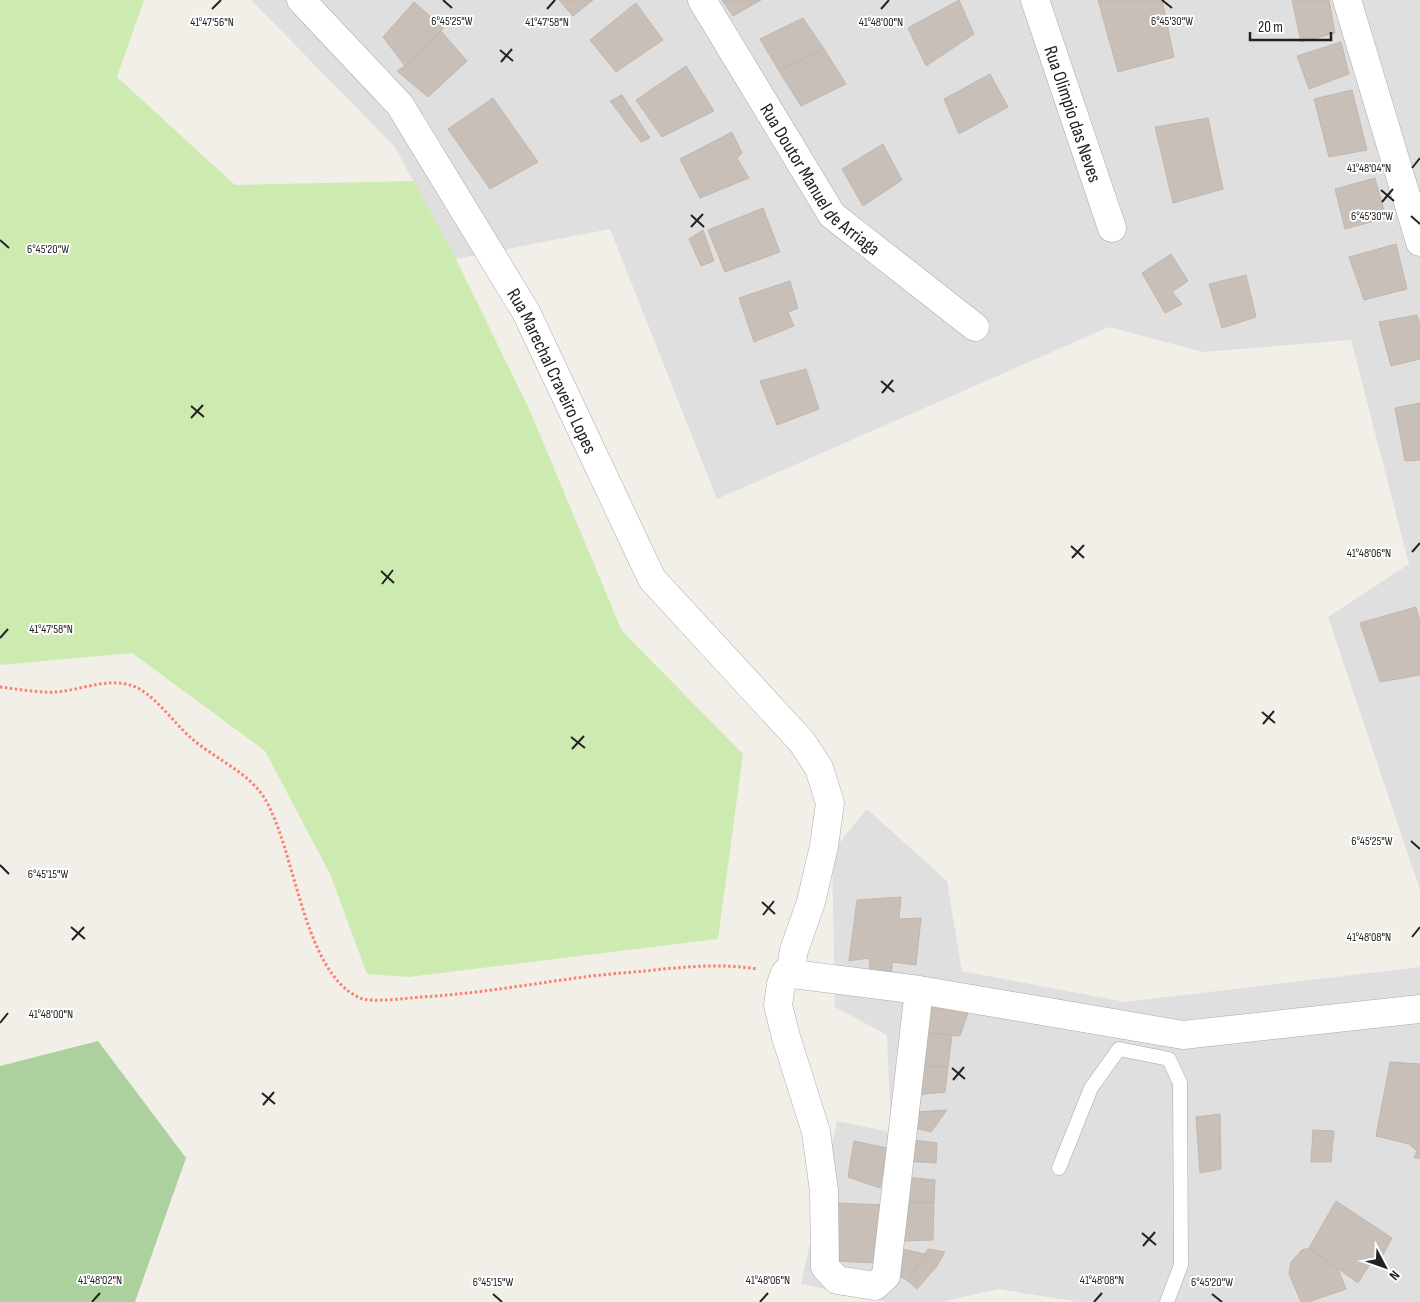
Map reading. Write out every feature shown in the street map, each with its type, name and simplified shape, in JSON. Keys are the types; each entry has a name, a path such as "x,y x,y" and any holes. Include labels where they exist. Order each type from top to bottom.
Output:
{"street":[{"name":"Rua Marechal Craveiro Lopes","path":"301,0 400,105 511,287 526,312 652,579 802,742 819,768 830,803 824,846 811,902 794,950 788,974 781,984 778,1004 816,1132 824,1191 825,1267 837,1280 875,1286 886,1276 919,990"},
{"name":"Rua Doutor Manuel de Arriaga","path":"702,0 832,215 975,327"},
{"name":"Rua Olimpio das Neves","path":"1035,0 1112,228"},
{"path":"1347,0 1420,242"},
{"path":"788,974 919,990 1183,1035 1420,1009"}],"lane":[{"path":"1060,1168 1091,1088 1119,1049 1169,1059 1180,1083 1181,1265 1168,1302"}],"path":[{"path":"0,687 56,692 112,682 129,684 140,688 191,738 254,784 265,799 278,826 318,950 334,977 350,992 363,1000 453,996 587,976 690,966 746,967 788,974"}],"shaded area":[{"path":"251,0 1420,0 1420,890 1328,617 1409,564 1351,340 1203,352 1109,327 717,499 610,229 456,259 394,146"},
{"path":"867,809 947,881 962,971 1125,1002 1420,967 1420,1302 1079,1302 998,1289 942,1302 887,1302 801,1284 837,1121 891,1132 887,1035 835,1007 832,852"}],"green space":[{"path":"0,0 144,0 117,77 235,185 414,181 456,259 530,411 622,631 743,754 718,939 408,977 367,974 330,874 265,751 132,653 0,665"},
{"path":"98,1041 186,1158 135,1302 0,1302 0,1066"}],"building":[{"path":"559,0 593,0 573,16"},
{"path":"722,0 761,0 733,16"},
{"path":"959,0 974,34 926,66 908,28"},
{"path":"1098,0 1162,0 1174,57 1118,72"},
{"path":"1292,0 1329,0 1335,33 1301,42"},
{"path":"414,2 444,28 405,66 383,37"},
{"path":"636,3 663,40 616,72 590,40"},
{"path":"803,18 824,49 779,71 760,39"},
{"path":"441,31 467,61 428,97 397,71 405,66"},
{"path":"1341,42 1349,74 1309,89 1297,56"},
{"path":"824,49 846,84 801,106 779,71"},
{"path":"686,66 714,111 662,137 636,100"},
{"path":"990,74 1008,107 959,134 944,99"},
{"path":"1352,90 1367,150 1329,157 1314,99"},
{"path":"622,95 650,138 641,142 610,101"},
{"path":"493,98 538,162 490,189 448,129"},
{"path":"1208,118 1223,189 1173,203 1155,127"},
{"path":"732,132 742,153 737,158 749,178 700,198 680,159"},
{"path":"883,144 902,180 863,206 842,169"},
{"path":"1375,178 1386,218 1345,229 1335,189"},
{"path":"763,208 780,252 725,272 708,230"},
{"path":"703,230 714,261 701,266 689,239"},
{"path":"1396,244 1407,289 1364,300 1349,257"},
{"path":"1171,254 1188,281 1172,292 1182,304 1165,313 1142,273"},
{"path":"1246,275 1256,317 1222,328 1209,284"},
{"path":"790,281 798,308 788,312 794,326 754,342 739,298"},
{"path":"1417,315 1420,325 1420,359 1391,366 1379,322"},
{"path":"806,369 819,409 777,425 760,381"},
{"path":"1420,403 1420,460 1405,461 1395,408"},
{"path":"1416,607 1420,621 1420,675 1380,682 1360,623"},
{"path":"901,897 899,919 921,918 916,965 892,962 892,973 870,972 869,958 849,961 857,900"},
{"path":"922,1007 969,1010 960,1036 921,1032"},
{"path":"921,1032 952,1035 948,1067 919,1066"},
{"path":"1390,1062 1420,1064 1420,1158 1414,1158 1417,1151 1409,1144 1376,1136"},
{"path":"919,1066 948,1067 945,1092 916,1095"},
{"path":"947,1110 931,1132 912,1127 916,1112"},
{"path":"1220,1114 1221,1169 1200,1173 1196,1117"},
{"path":"1313,1130 1334,1131 1331,1162 1311,1162"},
{"path":"906,1139 937,1143 936,1163 905,1161"},
{"path":"854,1141 887,1148 880,1188 848,1177"},
{"path":"906,1177 935,1180 934,1203 903,1202"},
{"path":"1336,1201 1392,1238 1376,1267 1370,1264 1358,1283 1309,1248"},
{"path":"903,1202 934,1203 933,1240 902,1241"},
{"path":"838,1203 884,1205 876,1263 835,1261"},
{"path":"1309,1248 1338,1269 1346,1289 1308,1302 1301,1302 1289,1274 1291,1262 1302,1250"},
{"path":"902,1249 925,1254 908,1281 892,1272"},
{"path":"928,1249 945,1252 937,1266 925,1254"},
{"path":"925,1254 937,1266 917,1289 908,1281"}]}
